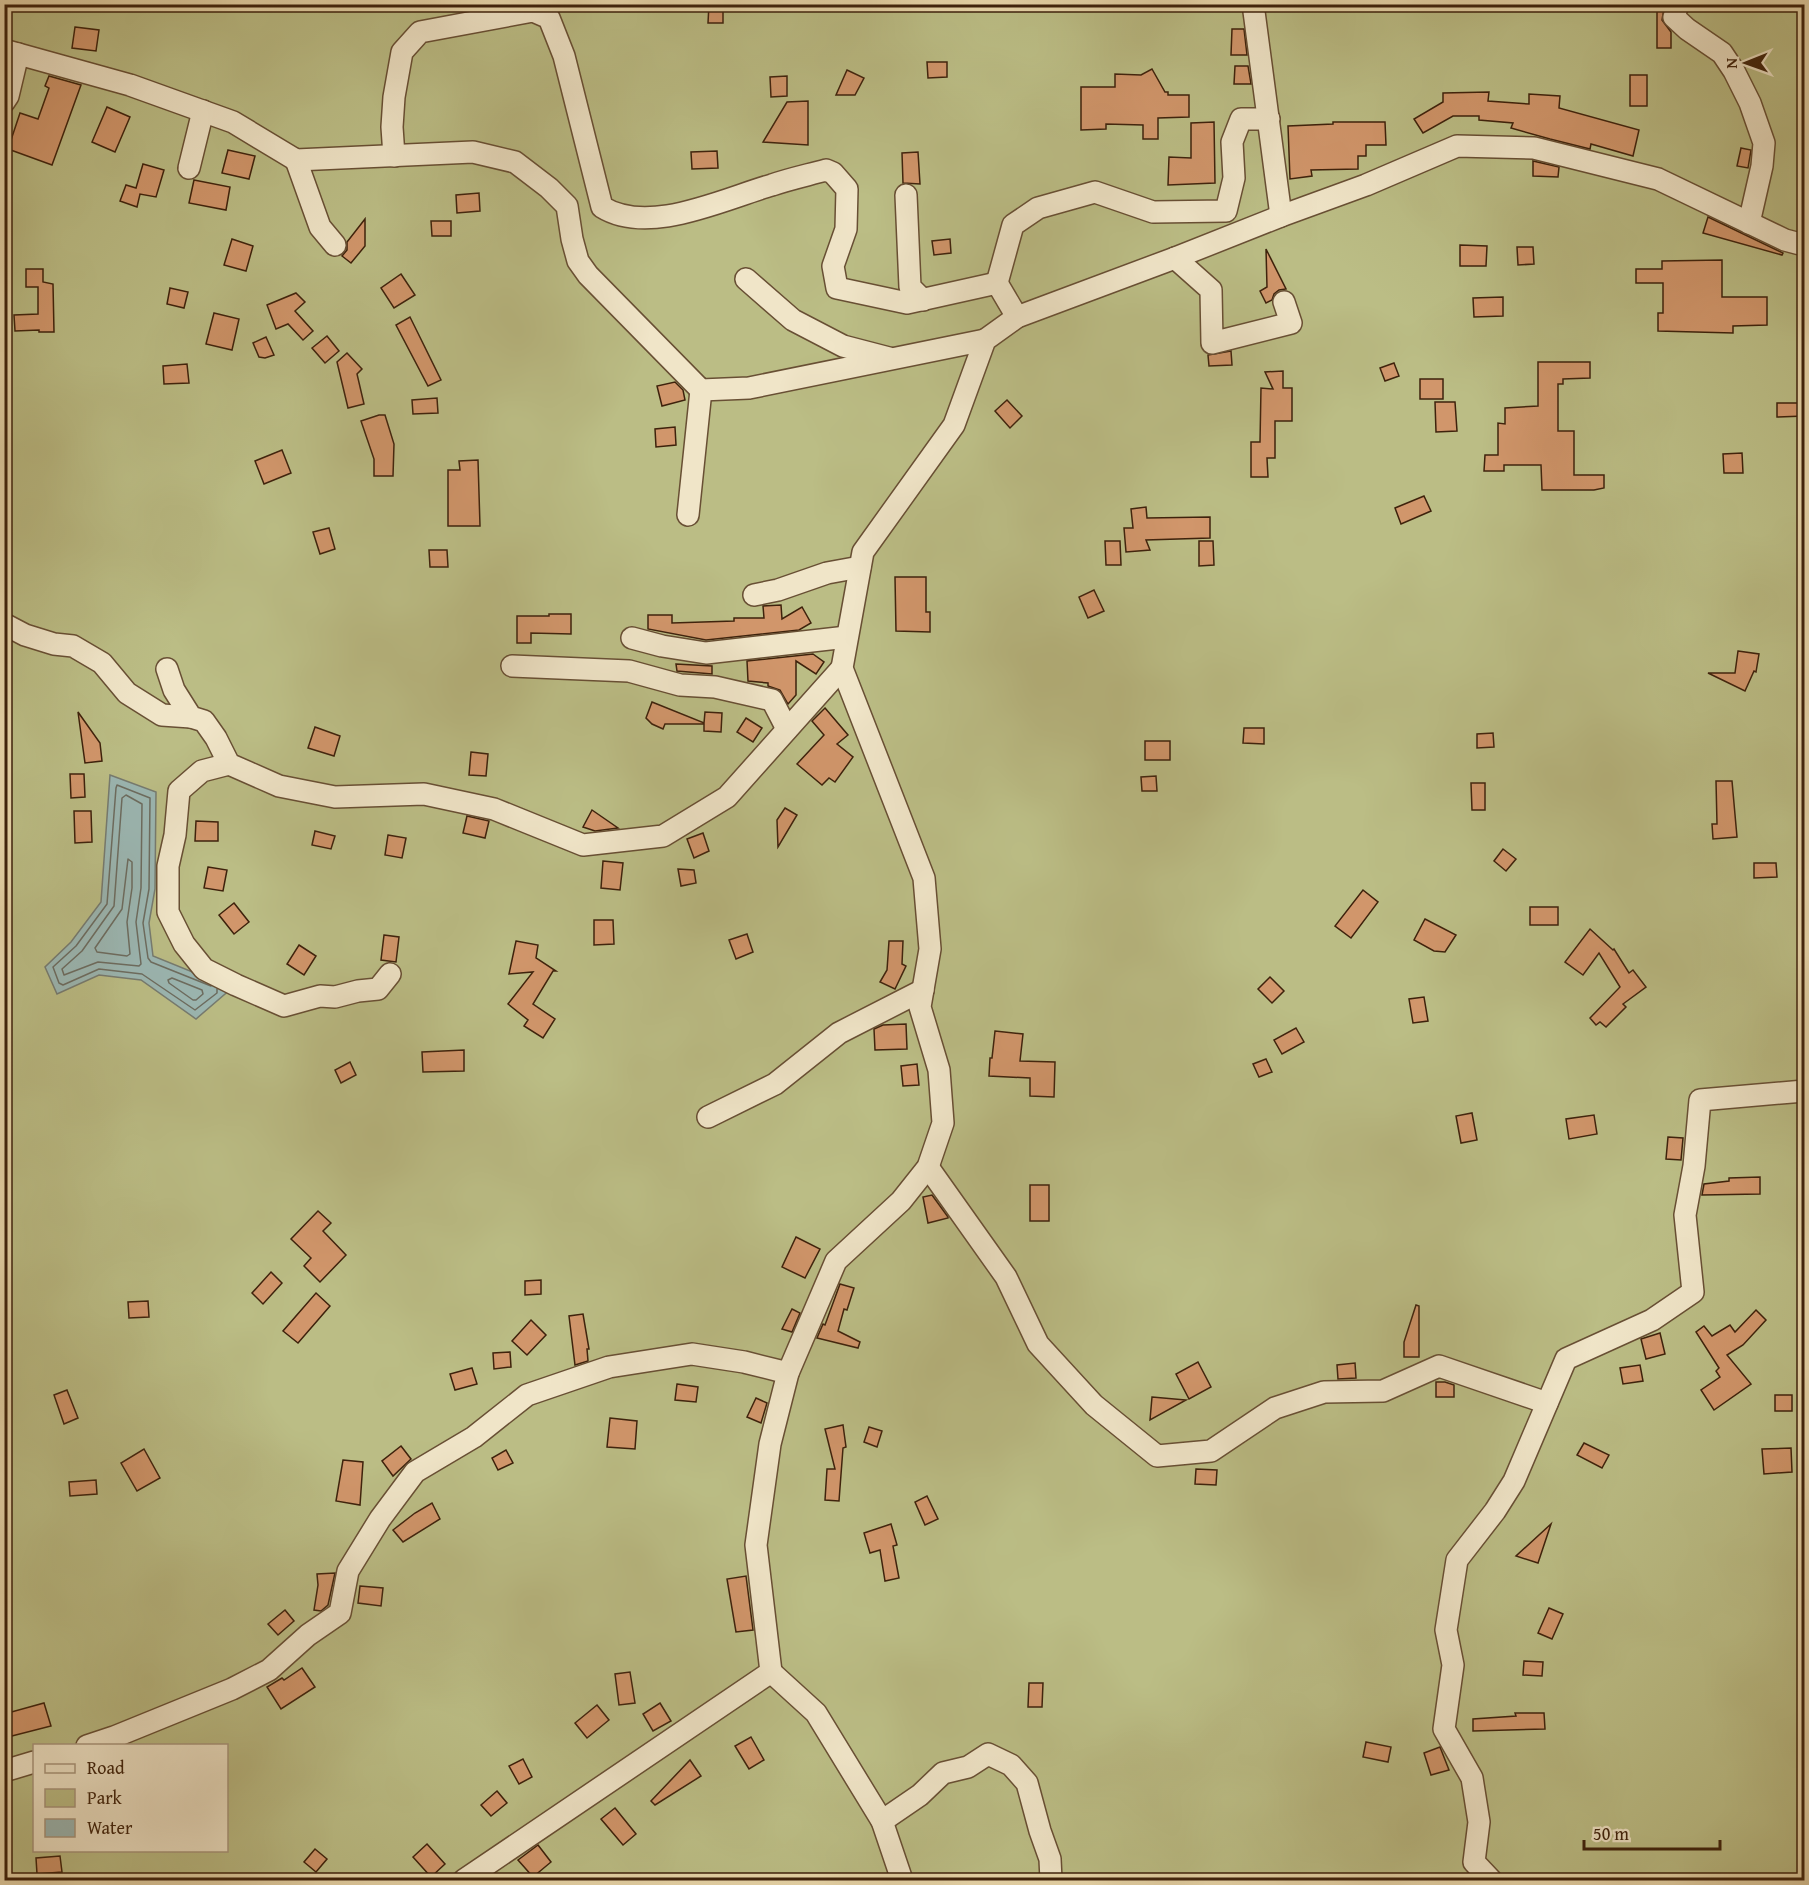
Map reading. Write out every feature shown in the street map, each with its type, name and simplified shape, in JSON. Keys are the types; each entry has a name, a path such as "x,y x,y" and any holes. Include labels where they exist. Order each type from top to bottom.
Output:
{"street":[{"path":"1253,4 1281,216"},
{"path":"1678,4 1674,17 1687,29 1722,52 1750,103 1764,143 1762,166 1749,223"},
{"path":"394,156 393,97 402,52 420,32 533,11 549,18 564,56 602,207 615,216 644,218 684,214 772,184 826,170 833,173 847,189 846,229 833,266 837,288 907,303 998,283"},
{"path":"4,102 9,96 11,52 130,85 233,122 296,160 473,152 515,162 549,188 567,206 578,261 588,275 700,390 749,388 985,340 1017,317 1366,185 1457,146 1534,148 1658,179 1785,240 1804,245"},
{"path":"189,168 203,111"},
{"path":"1017,317 998,283 1013,225 1038,208 1095,192 1153,212 1226,211 1234,178 1232,142 1241,119 1269,119"},
{"path":"296,160 320,226 335,245"},
{"path":"906,195 910,287 922,300"},
{"path":"1175,258 1211,290 1212,343 1291,323 1284,302"},
{"path":"746,279 793,320 843,346 892,359"},
{"path":"902,1881 882,1821 816,1713 771,1672 756,1545 770,1444 788,1373 836,1260 901,1201 928,1167 943,1123 939,1070 920,1007 930,949 924,878 842,668 863,552 954,425 985,340"},
{"path":"688,515 700,390"},
{"path":"754,595 778,590 828,573 860,567"},
{"path":"4,624 25,635 54,644 73,646 102,663 127,693 162,715 191,717 204,721 230,764 279,786 335,797 424,794 494,809 583,845 663,836 727,797 842,668"},
{"path":"632,638 662,646 706,652 847,637"},
{"path":"512,666 629,671 680,685 715,687 772,700 787,729"},
{"path":"166,669 174,690 191,717"},
{"path":"230,764 202,771 179,791 175,835 168,867 168,912 184,944 204,969 284,1005 320,996 335,997 378,989 390,974"},
{"path":"708,1118 775,1084 839,1032 923,990"},
{"path":"1491,1881 1474,1862 1479,1822 1472,1778 1444,1729 1453,1665 1446,1630 1457,1560 1514,1481 1566,1359 1652,1320 1693,1292 1685,1215 1694,1166 1700,1100 1804,1091"},
{"path":"928,1167 1006,1277 1038,1344 1094,1405 1157,1455 1210,1451 1275,1408 1324,1392 1383,1391 1439,1366 1547,1403"},
{"path":"93,1744 232,1689 269,1670 308,1635 340,1613 348,1571 380,1519 415,1472 474,1437 527,1395 609,1367 692,1354 744,1362 788,1373"},
{"path":"464,1881 771,1672"},
{"path":"882,1821 920,1795 943,1773 968,1767 988,1754 1011,1765 1027,1783 1050,1858 1051,1881"},
{"path":"4,1772 33,1762"}],"green space":[{"path":"5,5 1804,5 1804,1880 5,1880"}],"water":[{"path":"110,775 156,792 155,889 149,923 153,956 232,988 196,1019 141,980 99,975 57,994 45,967 71,942 101,902"}],"building":[{"path":"709,4 723,4 723,23 708,23"},
{"path":"1657,4 1665,4 1662,20 1671,32 1671,48 1657,48"},
{"path":"75,27 99,30 96,51 72,48"},
{"path":"1232,29 1244,29 1247,55 1231,55"},
{"path":"927,62 947,62 947,77 928,78"},
{"path":"1235,66 1248,66 1251,84 1234,84"},
{"path":"1152,69 1168,95 1189,95 1189,117 1158,118 1158,139 1143,139 1143,125 1106,124 1106,129 1081,130 1081,87 1115,87 1115,74 1141,75"},
{"path":"847,70 864,78 855,95 836,95"},
{"path":"1630,75 1647,75 1647,106 1630,106"},
{"path":"49,76 81,85 52,165 8,149 20,113 38,119 49,88 45,86"},
{"path":"787,76 787,96 771,97 770,77"},
{"path":"1489,92 1488,101 1529,104 1529,94 1560,96 1559,108 1639,130 1633,156 1591,144 1590,149 1550,139 1511,128 1513,123 1479,120 1479,116 1453,116 1423,133 1414,119 1443,102 1443,93"},
{"path":"808,101 808,145 763,142 787,102"},
{"path":"107,107 130,117 115,152 92,142"},
{"path":"1214,122 1215,183 1168,185 1169,157 1191,158 1191,123"},
{"path":"1333,122 1385,122 1386,145 1366,145 1366,156 1358,156 1358,169 1311,170 1312,176 1290,179 1288,126 1333,124"},
{"path":"1741,148 1751,150 1748,168 1737,166"},
{"path":"228,150 255,156 249,179 222,173"},
{"path":"717,151 718,168 692,169 691,152"},
{"path":"918,152 920,184 903,183 902,153"},
{"path":"1533,161 1559,167 1558,177 1533,176"},
{"path":"143,164 164,170 156,197 140,194 137,207 120,201 126,185 136,188"},
{"path":"194,180 230,187 226,210 189,203"},
{"path":"479,193 480,211 457,213 456,195"},
{"path":"1708,217 1783,253 1782,255 1703,233"},
{"path":"365,219 365,246 351,263 342,256 347,250 347,242"},
{"path":"431,221 451,221 451,236 432,236"},
{"path":"232,239 253,246 246,271 224,265"},
{"path":"950,239 951,253 934,255 932,241"},
{"path":"1460,245 1487,246 1486,266 1460,266"},
{"path":"1517,247 1533,247 1534,264 1518,265"},
{"path":"1266,249 1286,289 1279,290 1274,294 1272,300 1266,303 1260,291 1267,287"},
{"path":"1722,260 1722,297 1767,297 1767,325 1733,326 1733,333 1658,331 1658,313 1663,313 1663,283 1636,283 1636,269 1662,269 1662,261"},
{"path":"26,269 43,269 43,282 53,284 54,332 15,331 14,315 38,314 38,287 26,287"},
{"path":"401,274 415,295 394,308 381,288"},
{"path":"170,288 188,292 184,308 167,304"},
{"path":"296,293 305,302 295,311 313,331 303,340 288,324 276,329 267,305"},
{"path":"1503,297 1503,316 1474,317 1473,298"},
{"path":"214,313 239,319 232,350 206,344"},
{"path":"410,317 441,380 428,386 396,325"},
{"path":"327,336 339,351 325,363 312,348"},
{"path":"266,337 274,355 259,357 253,343"},
{"path":"1231,351 1232,365 1209,366 1208,355"},
{"path":"347,353 362,369 357,374 364,404 348,408 337,362"},
{"path":"1538,362 1590,362 1590,378 1563,379 1563,384 1558,384 1558,431 1574,431 1574,475 1604,475 1604,488 1542,490 1541,465 1504,465 1504,471 1484,471 1485,455 1498,455 1498,423 1505,424 1505,408 1538,406"},
{"path":"1394,363 1399,376 1385,381 1380,368"},
{"path":"187,364 189,383 164,384 163,366"},
{"path":"1283,371 1283,388 1292,388 1292,421 1275,421 1275,458 1267,458 1268,477 1251,477 1251,442 1260,442 1261,388 1273,389 1265,372"},
{"path":"1420,379 1443,379 1443,399 1420,399"},
{"path":"675,382 683,390 685,400 662,406 657,386"},
{"path":"437,398 438,413 413,414 412,400"},
{"path":"1007,400 1022,416 1010,428 995,411"},
{"path":"1435,402 1455,402 1457,431 1436,432"},
{"path":"1777,403 1804,403 1804,416 1777,417"},
{"path":"385,415 394,444 393,476 374,476 374,459 361,421"},
{"path":"675,427 676,445 656,447 655,429"},
{"path":"282,450 291,473 264,484 255,461"},
{"path":"1742,453 1743,473 1724,473 1723,454"},
{"path":"478,460 480,526 448,526 448,470 460,470 459,461"},
{"path":"1424,496 1431,511 1401,524 1395,508"},
{"path":"1146,507 1147,518 1210,517 1210,538 1146,540 1150,550 1126,552 1124,528 1133,528 1131,509"},
{"path":"329,528 335,549 320,554 313,532"},
{"path":"1105,541 1120,541 1121,565 1106,565"},
{"path":"1199,541 1213,541 1214,565 1199,566"},
{"path":"429,550 447,550 448,567 430,567"},
{"path":"895,577 926,577 926,612 930,612 930,632 896,631"},
{"path":"1094,590 1104,611 1088,618 1079,597"},
{"path":"781,605 782,619 802,607 811,623 799,630 706,640 648,629 648,615 672,615 672,623 734,621 734,618 764,618 763,606"},
{"path":"549,614 571,614 571,634 531,633 531,643 517,643 517,616 549,616"},
{"path":"1738,651 1759,654 1756,672 1754,671 1745,691 1708,673 1735,673"},
{"path":"813,654 824,662 816,674 796,661 796,695 788,704 780,690 768,686 768,683 748,681 747,661"},
{"path":"676,664 712,666 712,674 677,671"},
{"path":"652,702 704,723 705,712 722,713 721,732 704,731 704,724 665,724 663,729 646,718"},
{"path":"825,708 848,735 837,744 853,757 835,782 829,778 822,785 797,764 824,735 812,721"},
{"path":"78,712 100,743 102,761 85,763"},
{"path":"746,718 762,728 753,742 737,732"},
{"path":"315,727 340,736 334,756 308,748"},
{"path":"1244,728 1264,728 1264,744 1243,743"},
{"path":"1493,733 1494,747 1477,748 1477,734"},
{"path":"1145,741 1170,741 1170,760 1145,760"},
{"path":"471,752 488,754 486,776 469,775"},
{"path":"70,774 84,774 85,797 71,798"},
{"path":"1156,776 1157,791 1142,791 1141,777"},
{"path":"1716,781 1732,781 1737,837 1713,839 1712,824 1717,824"},
{"path":"1471,783 1485,783 1485,810 1472,810"},
{"path":"785,808 797,815 778,847 777,820"},
{"path":"592,810 618,828 595,831 583,827"},
{"path":"74,811 91,811 92,842 75,843"},
{"path":"467,816 489,821 485,838 463,833"},
{"path":"196,821 218,822 218,841 195,841"},
{"path":"315,831 335,836 331,849 312,845"},
{"path":"703,833 709,851 694,858 687,839"},
{"path":"388,835 406,838 402,858 385,855"},
{"path":"1503,849 1516,859 1506,871 1494,861"},
{"path":"603,861 623,863 620,890 601,888"},
{"path":"1754,863 1776,863 1777,877 1754,878"},
{"path":"208,867 227,870 223,891 204,888"},
{"path":"678,869 694,870 696,883 681,886"},
{"path":"1363,890 1378,902 1351,938 1335,926"},
{"path":"234,903 249,922 234,934 219,915"},
{"path":"1530,907 1558,907 1558,925 1530,925"},
{"path":"1425,919 1456,935 1445,952 1434,951 1414,940"},
{"path":"594,920 613,920 614,944 594,945"},
{"path":"1590,929 1614,949 1629,973 1633,970 1646,987 1623,1004 1626,1007 1606,1027 1600,1022 1596,1025 1590,1018 1620,987 1599,953 1583,975 1565,962"},
{"path":"747,934 753,952 736,959 729,940"},
{"path":"384,935 399,937 396,962 381,960"},
{"path":"516,941 538,945 536,958 556,971 553,971 533,1004 555,1019 543,1038 524,1026 528,1020 508,1004 533,972 509,974"},
{"path":"889,941 903,941 902,964 906,966 895,989 880,982 887,970"},
{"path":"299,945 316,956 304,975 287,964"},
{"path":"1270,977 1284,991 1272,1003 1258,989"},
{"path":"1424,997 1428,1021 1413,1023 1409,999"},
{"path":"906,1024 907,1049 875,1050 874,1029 883,1025"},
{"path":"1296,1028 1304,1042 1282,1054 1274,1040"},
{"path":"995,1031 1023,1034 1020,1061 1055,1062 1054,1097 1030,1096 1030,1078 989,1076"},
{"path":"464,1050 464,1071 423,1072 422,1052"},
{"path":"1266,1059 1272,1072 1259,1077 1253,1064"},
{"path":"350,1062 356,1075 341,1083 335,1070"},
{"path":"917,1064 919,1085 903,1086 901,1066"},
{"path":"1472,1113 1477,1140 1461,1143 1456,1116"},
{"path":"1594,1115 1597,1134 1569,1139 1566,1119"},
{"path":"1668,1137 1683,1138 1681,1160 1666,1159"},
{"path":"1760,1177 1760,1194 1702,1195 1704,1184 1729,1181 1729,1178"},
{"path":"1030,1185 1049,1185 1049,1221 1030,1221"},
{"path":"932,1195 948,1218 928,1223 923,1197"},
{"path":"318,1211 331,1223 323,1231 346,1255 320,1282 304,1266 311,1258 291,1239"},
{"path":"796,1237 820,1249 805,1278 782,1267"},
{"path":"271,1272 282,1283 263,1304 252,1293"},
{"path":"541,1280 541,1294 525,1295 525,1281"},
{"path":"840,1284 854,1288 847,1310 844,1309 838,1331 860,1342 858,1348 817,1338 823,1324 825,1325"},
{"path":"316,1293 330,1306 298,1343 283,1331"},
{"path":"148,1301 149,1317 129,1318 128,1302"},
{"path":"1416,1305 1419,1306 1419,1357 1404,1357 1404,1342"},
{"path":"792,1309 800,1313 792,1332 782,1329"},
{"path":"1756,1310 1766,1320 1743,1345 1727,1355 1751,1384 1714,1410 1701,1390 1720,1377 1716,1371 1719,1368 1696,1332 1704,1326 1712,1336 1730,1325 1735,1332"},
{"path":"583,1314 589,1349 587,1349 588,1361 575,1365 569,1316"},
{"path":"531,1320 546,1335 527,1355 512,1341"},
{"path":"1660,1333 1665,1354 1646,1359 1641,1339"},
{"path":"510,1352 511,1367 494,1369 493,1353"},
{"path":"1198,1362 1211,1387 1189,1399 1176,1374"},
{"path":"1355,1363 1356,1378 1338,1379 1337,1365"},
{"path":"1640,1365 1643,1381 1623,1384 1620,1368"},
{"path":"472,1368 477,1384 455,1390 450,1374"},
{"path":"1436,1382 1454,1385 1454,1397 1436,1397"},
{"path":"677,1384 698,1387 696,1402 675,1400"},
{"path":"67,1390 78,1418 64,1424 54,1395"},
{"path":"1775,1395 1792,1395 1792,1411 1775,1411"},
{"path":"1152,1397 1186,1400 1150,1420"},
{"path":"756,1398 767,1403 761,1423 747,1417"},
{"path":"610,1418 637,1421 635,1449 607,1447"},
{"path":"843,1425 846,1447 843,1448 839,1501 825,1500 827,1469 835,1469 825,1429"},
{"path":"869,1427 882,1431 877,1447 864,1442"},
{"path":"1584,1443 1609,1455 1602,1468 1577,1455"},
{"path":"401,1446 411,1459 393,1476 382,1461"},
{"path":"1791,1448 1792,1472 1764,1474 1762,1449"},
{"path":"144,1449 160,1478 137,1491 121,1463"},
{"path":"506,1450 513,1463 498,1470 492,1458"},
{"path":"343,1460 363,1462 360,1505 336,1501"},
{"path":"1196,1469 1217,1470 1216,1485 1195,1484"},
{"path":"96,1480 97,1494 70,1496 69,1482"},
{"path":"927,1496 938,1519 925,1525 915,1502"},
{"path":"432,1503 440,1519 403,1542 393,1530"},
{"path":"891,1524 897,1545 893,1546 899,1578 885,1581 880,1550 870,1553 864,1533"},
{"path":"1551,1524 1538,1563 1516,1556"},
{"path":"335,1573 328,1605 321,1611 314,1610 318,1585 317,1574"},
{"path":"746,1576 753,1630 736,1632 727,1579"},
{"path":"360,1586 383,1588 381,1606 358,1603"},
{"path":"1549,1608 1563,1614 1552,1639 1538,1633"},
{"path":"285,1610 294,1621 278,1635 268,1624"},
{"path":"1524,1661 1543,1662 1542,1676 1523,1675"},
{"path":"302,1668 315,1687 281,1709 267,1687 282,1678 284,1680"},
{"path":"630,1672 635,1703 619,1705 615,1674"},
{"path":"1029,1683 1043,1683 1042,1707 1028,1707"},
{"path":"44,1703 51,1726 4,1738 4,1714"},
{"path":"660,1703 671,1721 653,1731 643,1714"},
{"path":"597,1705 609,1720 587,1738 575,1723"},
{"path":"1515,1713 1544,1713 1545,1729 1473,1731 1473,1719 1516,1716"},
{"path":"751,1737 764,1760 749,1769 735,1746"},
{"path":"1366,1742 1391,1747 1388,1762 1363,1757"},
{"path":"1440,1747 1449,1770 1431,1775 1424,1753"},
{"path":"523,1759 532,1777 519,1784 509,1766"},
{"path":"690,1760 701,1776 655,1805 651,1801"},
{"path":"497,1791 507,1803 491,1816 481,1805"},
{"path":"615,1808 636,1834 623,1845 601,1819"},
{"path":"427,1844 445,1864 431,1877 413,1857"},
{"path":"538,1845 551,1862 533,1877 518,1860"},
{"path":"315,1849 327,1859 316,1872 304,1862"},
{"path":"60,1856 62,1872 37,1874 36,1858"}]}
